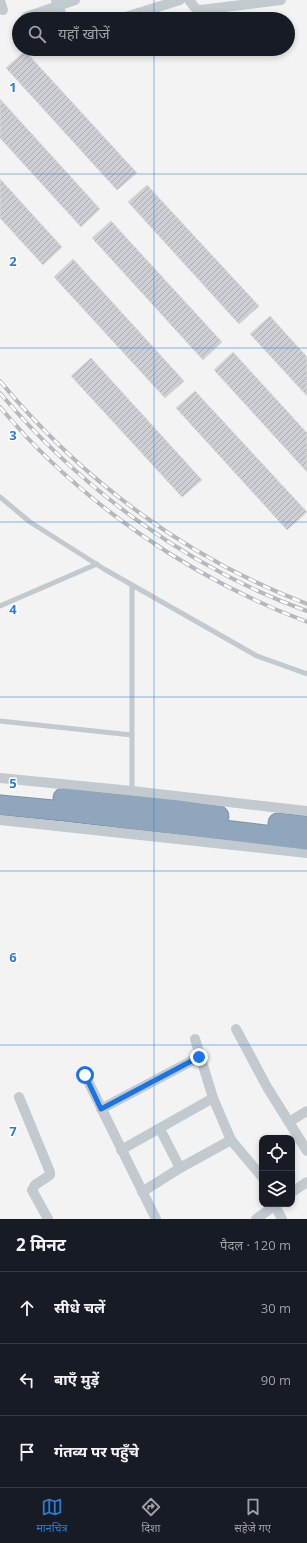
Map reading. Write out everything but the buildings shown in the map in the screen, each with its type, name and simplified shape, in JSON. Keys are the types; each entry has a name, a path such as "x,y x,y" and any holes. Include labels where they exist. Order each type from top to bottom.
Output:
{"highway":[{"path":"0,793 93,801 307,826"},
{"path":"0,805 64,811 307,840"}],"street":[{"path":"37,12 57,3 75,0"},
{"path":"141,12 180,0"},
{"path":"189,0 196,9 202,10 281,0"},
{"path":"0,778 307,811"},
{"path":"0,820 307,853"},
{"path":"236,1029 267,1087 307,1151"},
{"path":"195,1040 199,1057 213,1098 231,1140 259,1173"},
{"path":"101,1109 199,1057"},
{"path":"85,1075 156,1219"},
{"path":"18,1097 50,1172 50,1175 35,1185 32,1190 48,1219"},
{"path":"121,1150 213,1098"},
{"path":"289,1122 307,1112"},
{"path":"160,1129 180,1168"},
{"path":"142,1192 180,1168 231,1140"},
{"path":"295,1190 307,1182"},
{"path":"256,1219 273,1207"},
{"path":"277,1207 282,1219"}],"lane":[{"path":"0,497 30,522 132,585 257,656 307,674"},
{"path":"0,606 97,564"},
{"path":"132,585 132,791"},
{"path":"0,721 132,735"}],"railway":[{"path":"0,381 32,417 66,451 101,483 139,512 178,539 220,564 262,585 307,604"},
{"path":"0,393 65,462 101,493 139,522 220,572 263,593 307,611"},
{"path":"0,407 31,442 65,475 102,506 140,534 180,560 221,583 264,604 307,622"}],"route":[{"path":"85,1075 101,1109 199,1057"}]}
